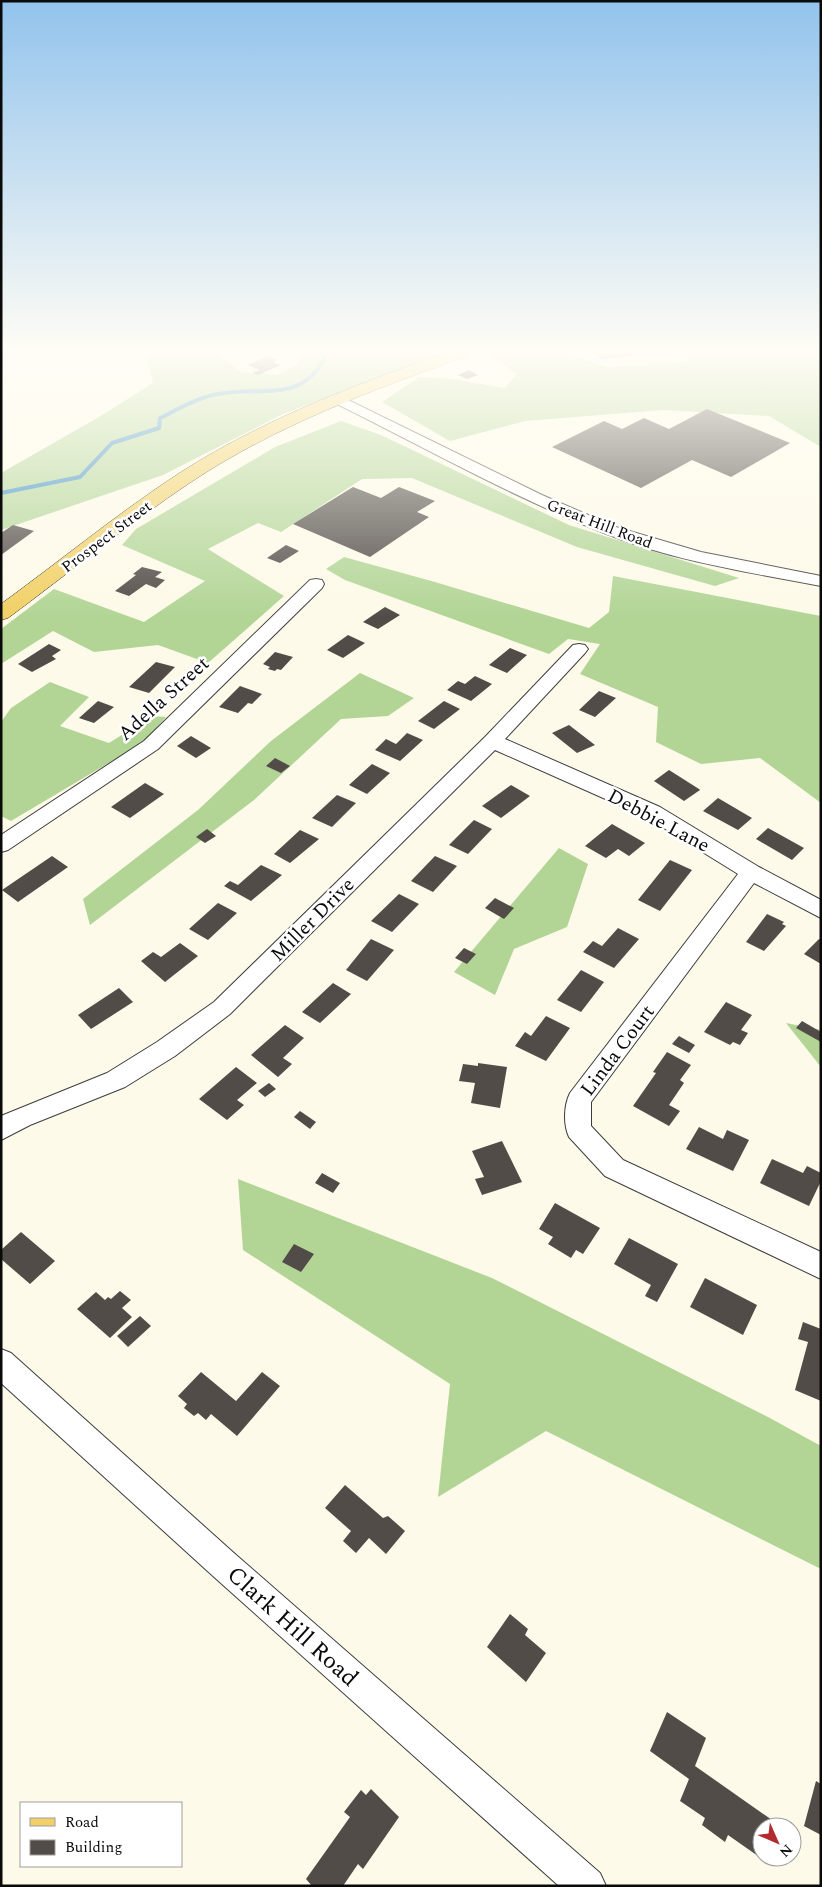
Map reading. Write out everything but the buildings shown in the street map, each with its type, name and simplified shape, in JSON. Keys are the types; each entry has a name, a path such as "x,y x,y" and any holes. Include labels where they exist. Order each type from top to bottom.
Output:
{"main road":[{"name":"Prospect Street","path":"1,614 186,478 250,441"}],"street":[{"name":"Great Hill Road","path":"423,441 537,498 610,530 651,544 700,557 821,581"},
{"name":"Adella Street","path":"1,845 151,744 316,584"},
{"name":"Miller Drive","path":"1,1129 21,1118 116,1080 166,1049 222,1008 492,741 579,649"},
{"name":"Debbie Lane","path":"492,741 653,812 751,872 821,910"},
{"name":"Linda Court","path":"751,872 579,1100 578,1129 614,1168 821,1266"},
{"name":"Clark Hill Road","path":"1,1363 224,1565 587,1886"}],"green space":[{"path":"57,441 230,441 163,475 1,530 1,473"},
{"path":"290,441 394,441 569,525 739,578 715,586 577,547 412,478 362,479 281,532 258,523 208,549 284,596 208,663 158,645 94,652 53,631 1,664 1,629 54,589 144,622 205,581 122,545 136,529 275,447"},
{"path":"811,441 821,441 821,447"},
{"path":"344,557 589,628 609,612 613,576 821,616 821,803 760,758 701,764 656,742 658,707 580,674 600,644 568,639 549,654 345,580 326,569"},
{"path":"360,673 414,698 388,716 341,719 254,800 90,925 83,899 198,810 271,741"},
{"path":"50,682 89,697 60,726 109,743 152,716 166,717 144,742 11,821 1,816 1,722 11,708"},
{"path":"559,848 588,864 567,927 514,949 495,995 454,972"},
{"path":"786,1023 821,1030 821,1067"},
{"path":"238,1179 492,1278 768,1417 821,1446 821,1569 546,1431 438,1497 450,1384 243,1250"}],"waterway":[{"path":"1,493 80,477 112,443 118,441"}]}
